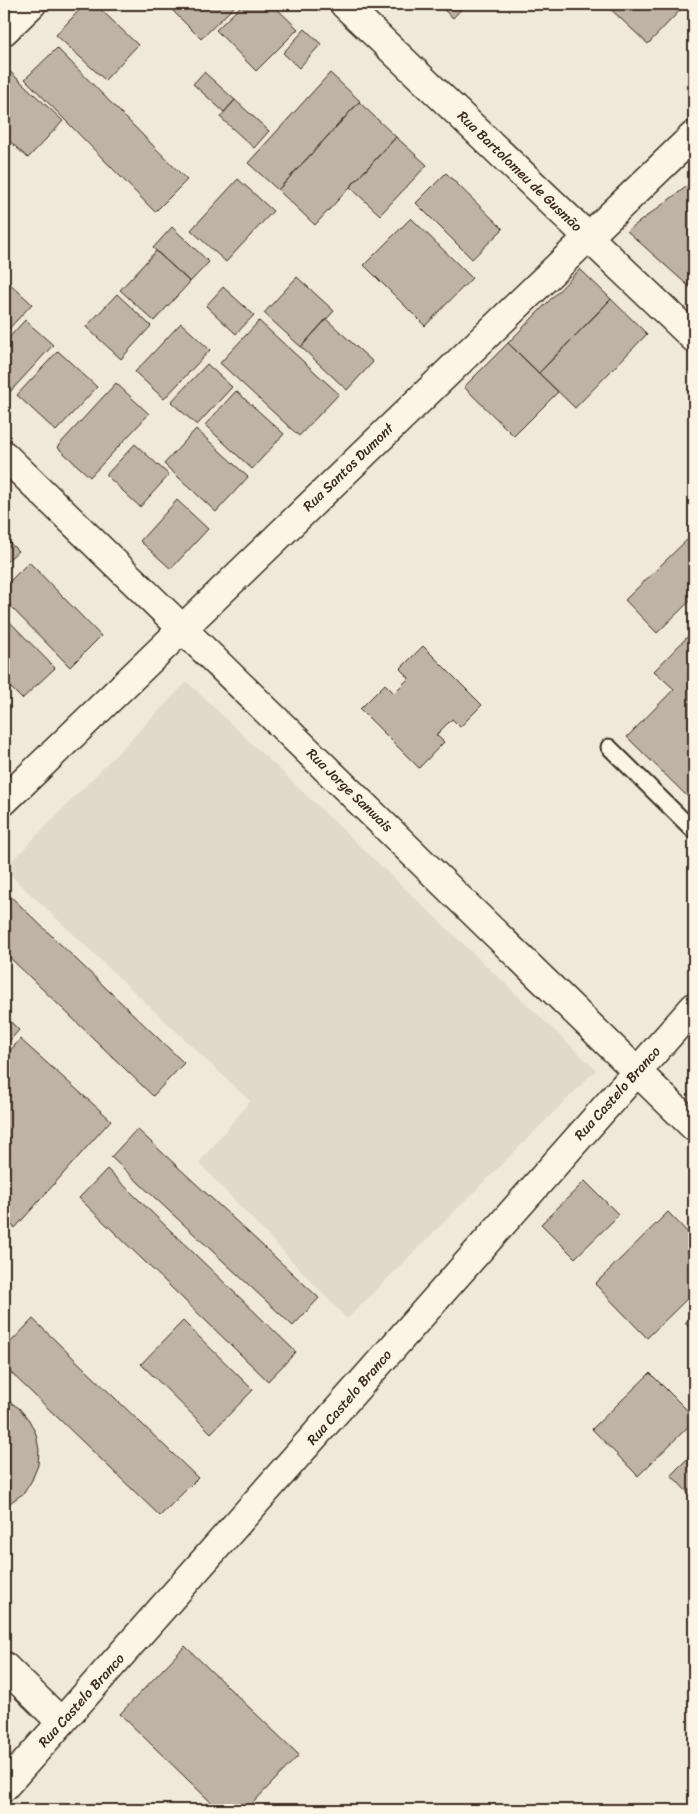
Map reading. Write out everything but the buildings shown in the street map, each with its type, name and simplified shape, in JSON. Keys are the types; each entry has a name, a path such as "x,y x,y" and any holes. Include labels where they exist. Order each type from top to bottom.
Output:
{"street":[{"path":"4,31 32,4"},
{"name":"Rua Bartolomeu de Gusmão","path":"344,4 694,338"},
{"name":"Rua Santos Dumont","path":"4,801 181,627 589,237 694,134"},
{"name":"Rua Jorge Sanwais","path":"4,455 638,1070 694,1127"},
{"name":"Rua Castelo Branco","path":"4,1787 694,1007"},
{"path":"4,1666 61,1722"}],"lane":[{"path":"609,747 694,831"}],"shaded area":[{"path":"187,682 596,1070 347,1319 199,1163 250,1101 4,869"}]}
